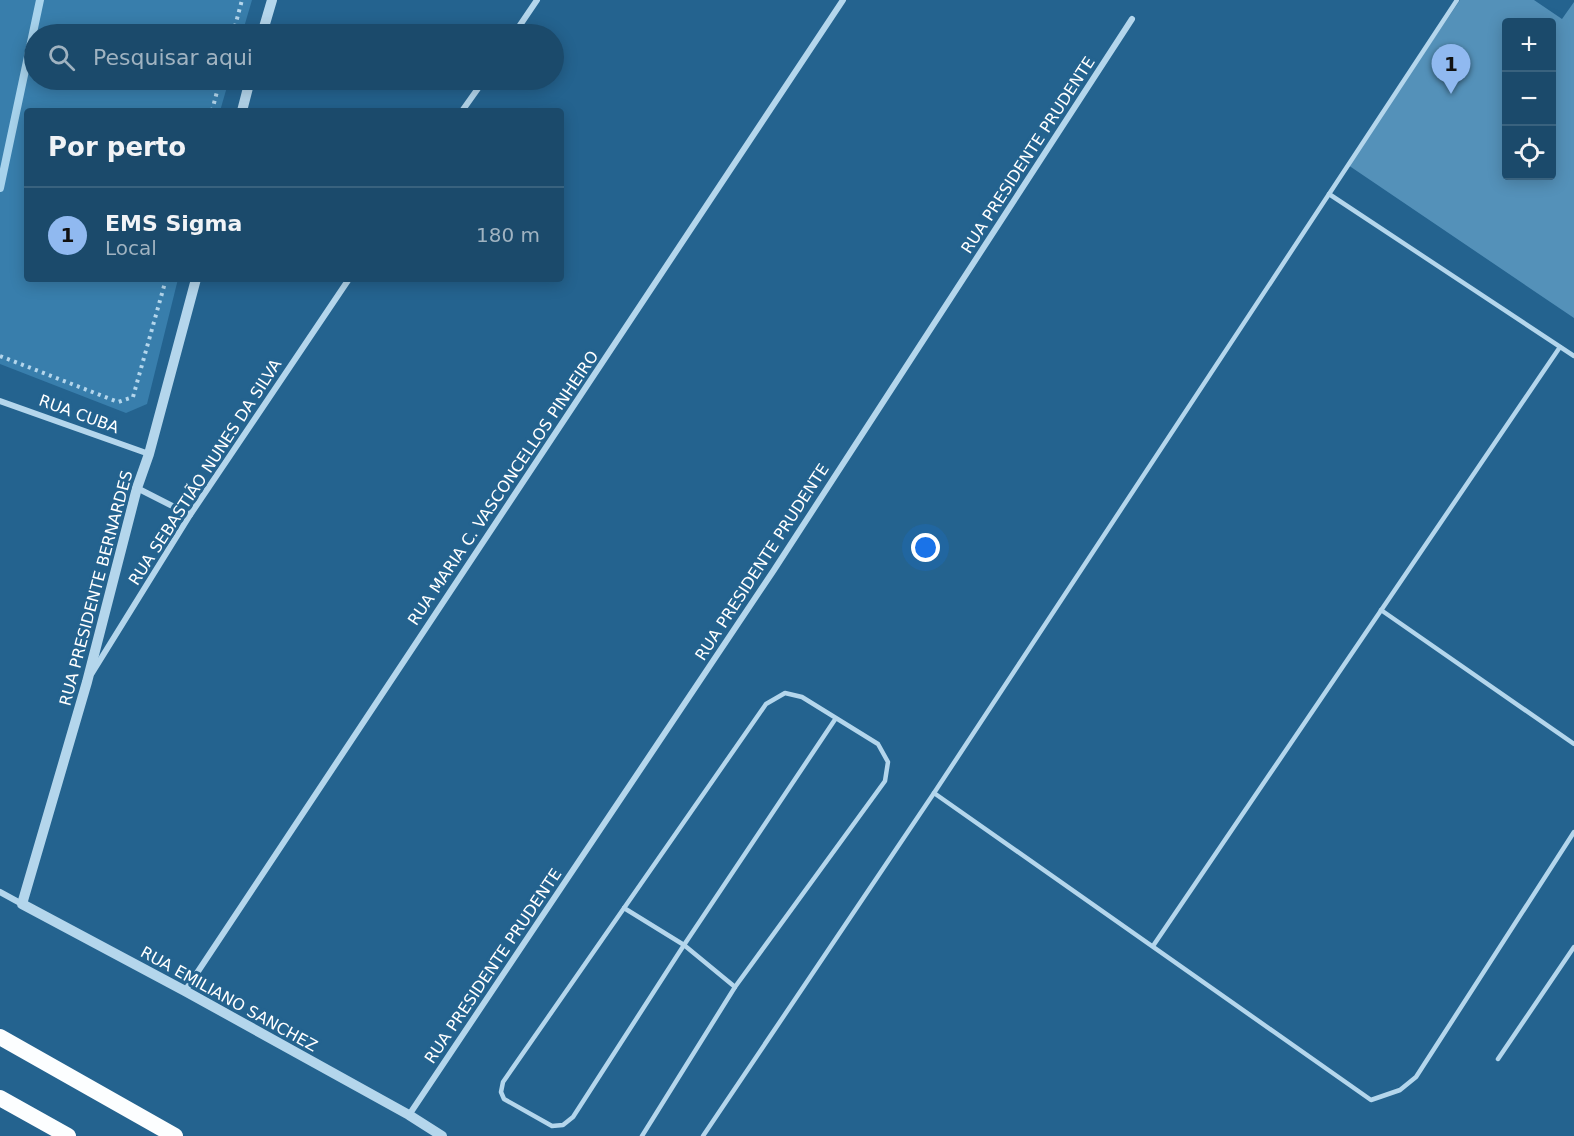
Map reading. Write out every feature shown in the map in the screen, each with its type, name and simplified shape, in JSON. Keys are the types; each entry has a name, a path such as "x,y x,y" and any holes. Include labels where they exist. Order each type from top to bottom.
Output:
{"highway":[{"path":"0,1037 175,1136"},
{"path":"0,1098 68,1136"}],"street":[{"path":"265,24 272,0"},
{"path":"521,24 537,0"},
{"name":"RUA MARIA C. VASCONCELLOS PINHEIRO","path":"185,991 843,0"},
{"name":"RUA PRESIDENTE PRUDENTE","path":"410,1115 774,570 1132,19"},
{"path":"243,108 247,90"},
{"path":"464,108 477,90"},
{"name":"RUA PRESIDENTE BERNARDES","path":"22,904 87,682 137,488 149,454 195,282"},
{"name":"RUA SEBASTIÃO NUNES DA SILVA","path":"87,682 190,515 347,282"},
{"name":"RUA CUBA","path":"0,400 149,454"},
{"path":"137,488 190,515"},
{"name":"RUA EMILIANO SANCHEZ","path":"0,892 410,1115 442,1136"}],"lane":[{"path":"703,1136 934,793 1457,0"},
{"path":"1329,194 1574,356"},
{"path":"1153,946 1560,347"},
{"path":"1381,610 1574,744"},
{"path":"642,1136 735,987 885,781 888,762 878,744 837,718 802,697 785,693 766,704 503,1082 501,1092 504,1099 552,1126 563,1125 573,1117 684,945 837,718"},
{"path":"934,793 1371,1100 1400,1090 1416,1077 1574,832"},
{"path":"624,908 684,945 735,987"},
{"path":"1498,1059 1574,947"}],"path":[{"path":"236,24 242,0"},
{"path":"213,108 217,90"},
{"path":"0,356 118,402 133,397 165,282"}],"shaded area":[{"path":"0,0 252,0 245,24 24,24 24,90 226,90 221,108 24,108 24,282 177,282 147,404 126,413 0,364"}],"building":[{"path":"1460,0 1534,0 1562,19 1574,2 1574,318 1348,165"}],"waterway":[{"path":"35,24 40,0"},
{"path":"0,188 24,75"}],"place":[{"name":"EMS Sigma","path":"1451,94"}]}
